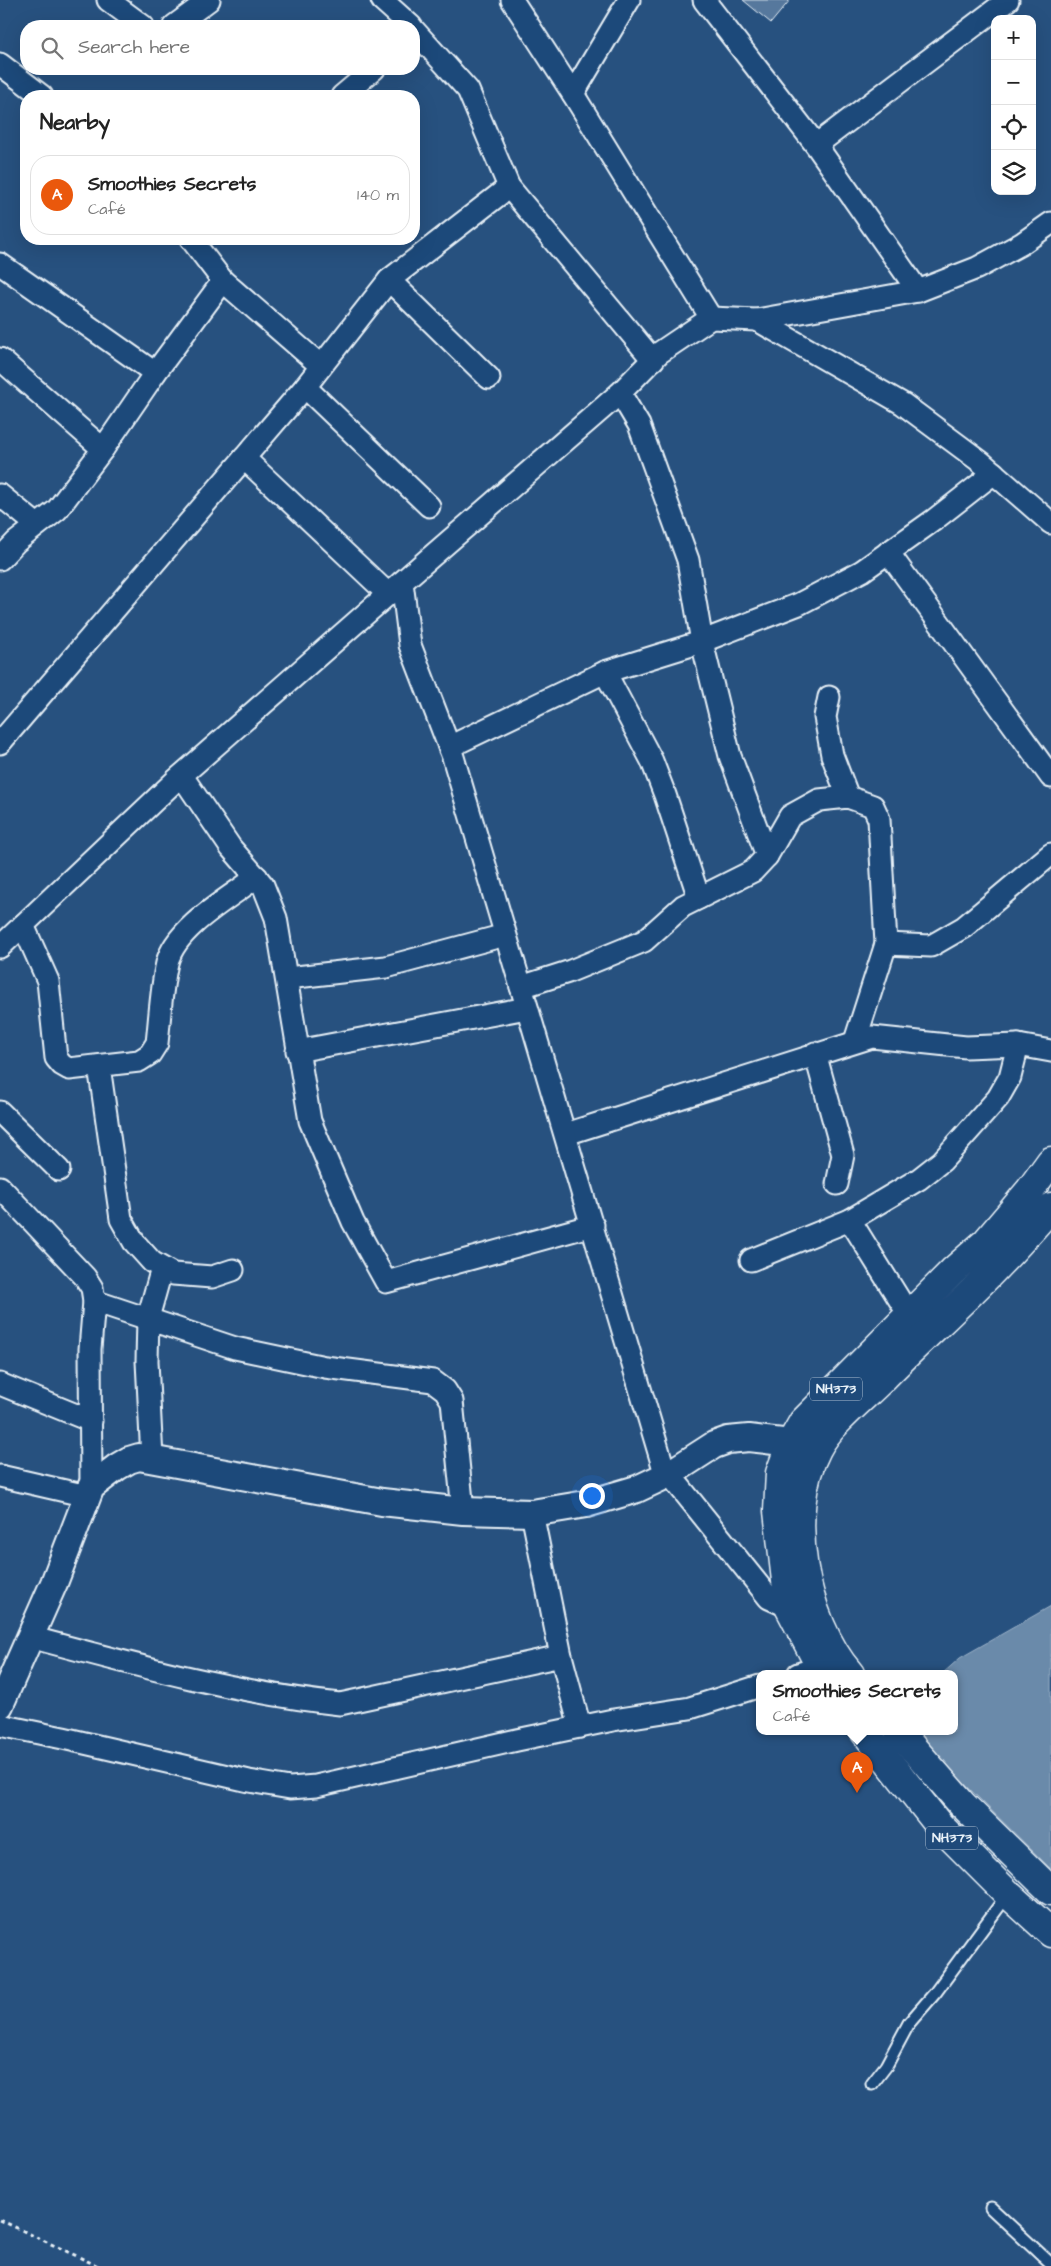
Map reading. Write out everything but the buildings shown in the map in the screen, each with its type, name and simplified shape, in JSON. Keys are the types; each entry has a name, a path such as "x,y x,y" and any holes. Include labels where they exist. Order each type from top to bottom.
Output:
{"highway":[{"name":"NH373","path":"813,1670 789,1607 778,1511 780,1473 791,1443 802,1422 909,1315 986,1242 1030,1190 1051,1161"},
{"name":"NH373","path":"847,1670 838,1660 818,1623 804,1574 801,1527 803,1492 808,1469 817,1448 832,1429 926,1333 997,1266 1051,1207"},
{"name":"NH373","path":"868,1735 939,1825 1008,1894 1051,1933"},
{"name":"NH373","path":"902,1735 962,1804 1051,1892"}],"street":[{"path":"108,0 135,20"},
{"path":"182,20 209,0"},
{"path":"382,0 403,20"},
{"path":"512,0 573,94 711,318"},
{"path":"573,94 629,0"},
{"path":"704,0 816,145 918,291"},
{"path":"816,145 1008,0"},
{"path":"420,38 468,90 508,187 653,360"},
{"path":"0,64 34,90"},
{"path":"349,90 367,75"},
{"path":"0,743 305,387 389,280 508,187"},
{"path":"0,948 182,776 620,393 659,353 711,318 757,320 918,291 977,268 1021,244 1051,223"},
{"path":"196,245 223,281 321,366"},
{"path":"0,264 155,373"},
{"path":"389,280 489,378"},
{"path":"0,559 16,542 57,510 223,281"},
{"path":"757,320 903,404 994,473 1051,523"},
{"path":"0,359 103,449"},
{"path":"305,387 429,506"},
{"path":"620,393 639,425 688,560 702,642 730,756 767,856"},
{"path":"244,458 395,588 410,645 449,746 566,1134 663,1466 769,1598 789,1607"},
{"path":"449,746 605,672 702,642 799,604 862,571 934,520 994,473"},
{"path":"0,495 37,525"},
{"path":"888,552 1051,777"},
{"path":"605,672 652,761 699,898"},
{"path":"829,696 825,717 826,726 832,755 848,797"},
{"path":"182,776 231,848 263,885 276,918 310,1121 353,1222 386,1282 592,1225"},
{"path":"521,987 568,972 644,940 683,906 753,871 767,856 790,816 819,800 848,797 873,806 879,819 886,944 855,1041"},
{"path":"886,944 931,946 964,927 1051,854"},
{"path":"23,925 48,981 56,1058 69,1069 139,1061 150,1054 157,1043 167,962 175,945 191,927 257,877"},
{"path":"287,978 386,967 505,935"},
{"path":"297,1051 527,1008"},
{"path":"566,1134 815,1053 872,1037 966,1047 1018,1046 1051,1050"},
{"path":"751,1260 850,1220 919,1179 942,1161 998,1098 1010,1077 1018,1046"},
{"path":"815,1053 843,1155 836,1184"},
{"path":"99,1066 122,1219 134,1242 152,1262 173,1274 212,1277 233,1270"},
{"path":"0,1112 59,1170"},
{"path":"0,1186 85,1277 92,1288 94,1301 90,1350 89,1492 54,1583 30,1637 9,1663 0,1705"},
{"path":"850,1220 909,1315"},
{"path":"152,1459 147,1361 148,1318 162,1268"},
{"path":"94,1301 235,1348 325,1367 433,1381 445,1390 452,1400 463,1511"},
{"path":"0,1384 91,1421"},
{"path":"0,1476 89,1492 129,1460 139,1457 382,1502 463,1511 532,1514 594,1502 636,1489 669,1474 714,1445 728,1440 749,1438 791,1443"},
{"path":"532,1514 561,1656 580,1727"},
{"path":"30,1637 152,1669 309,1701 340,1704 561,1656"},
{"path":"0,1726 63,1738 248,1781 290,1788 316,1786 580,1727 690,1708 756,1687"}],"lane":[{"path":"872,2084 886,2066 908,2023 935,1993 1008,1894"},
{"path":"991,2208 1051,2264"}],"path":[{"path":"0,2220 98,2266"}],"water":[{"path":"1051,1606 1051,1869 915,1735 958,1735 958,1670 946,1670 960,1658"}],"place":[{"name":"Smoothies Secrets","path":"857,1793"}]}
